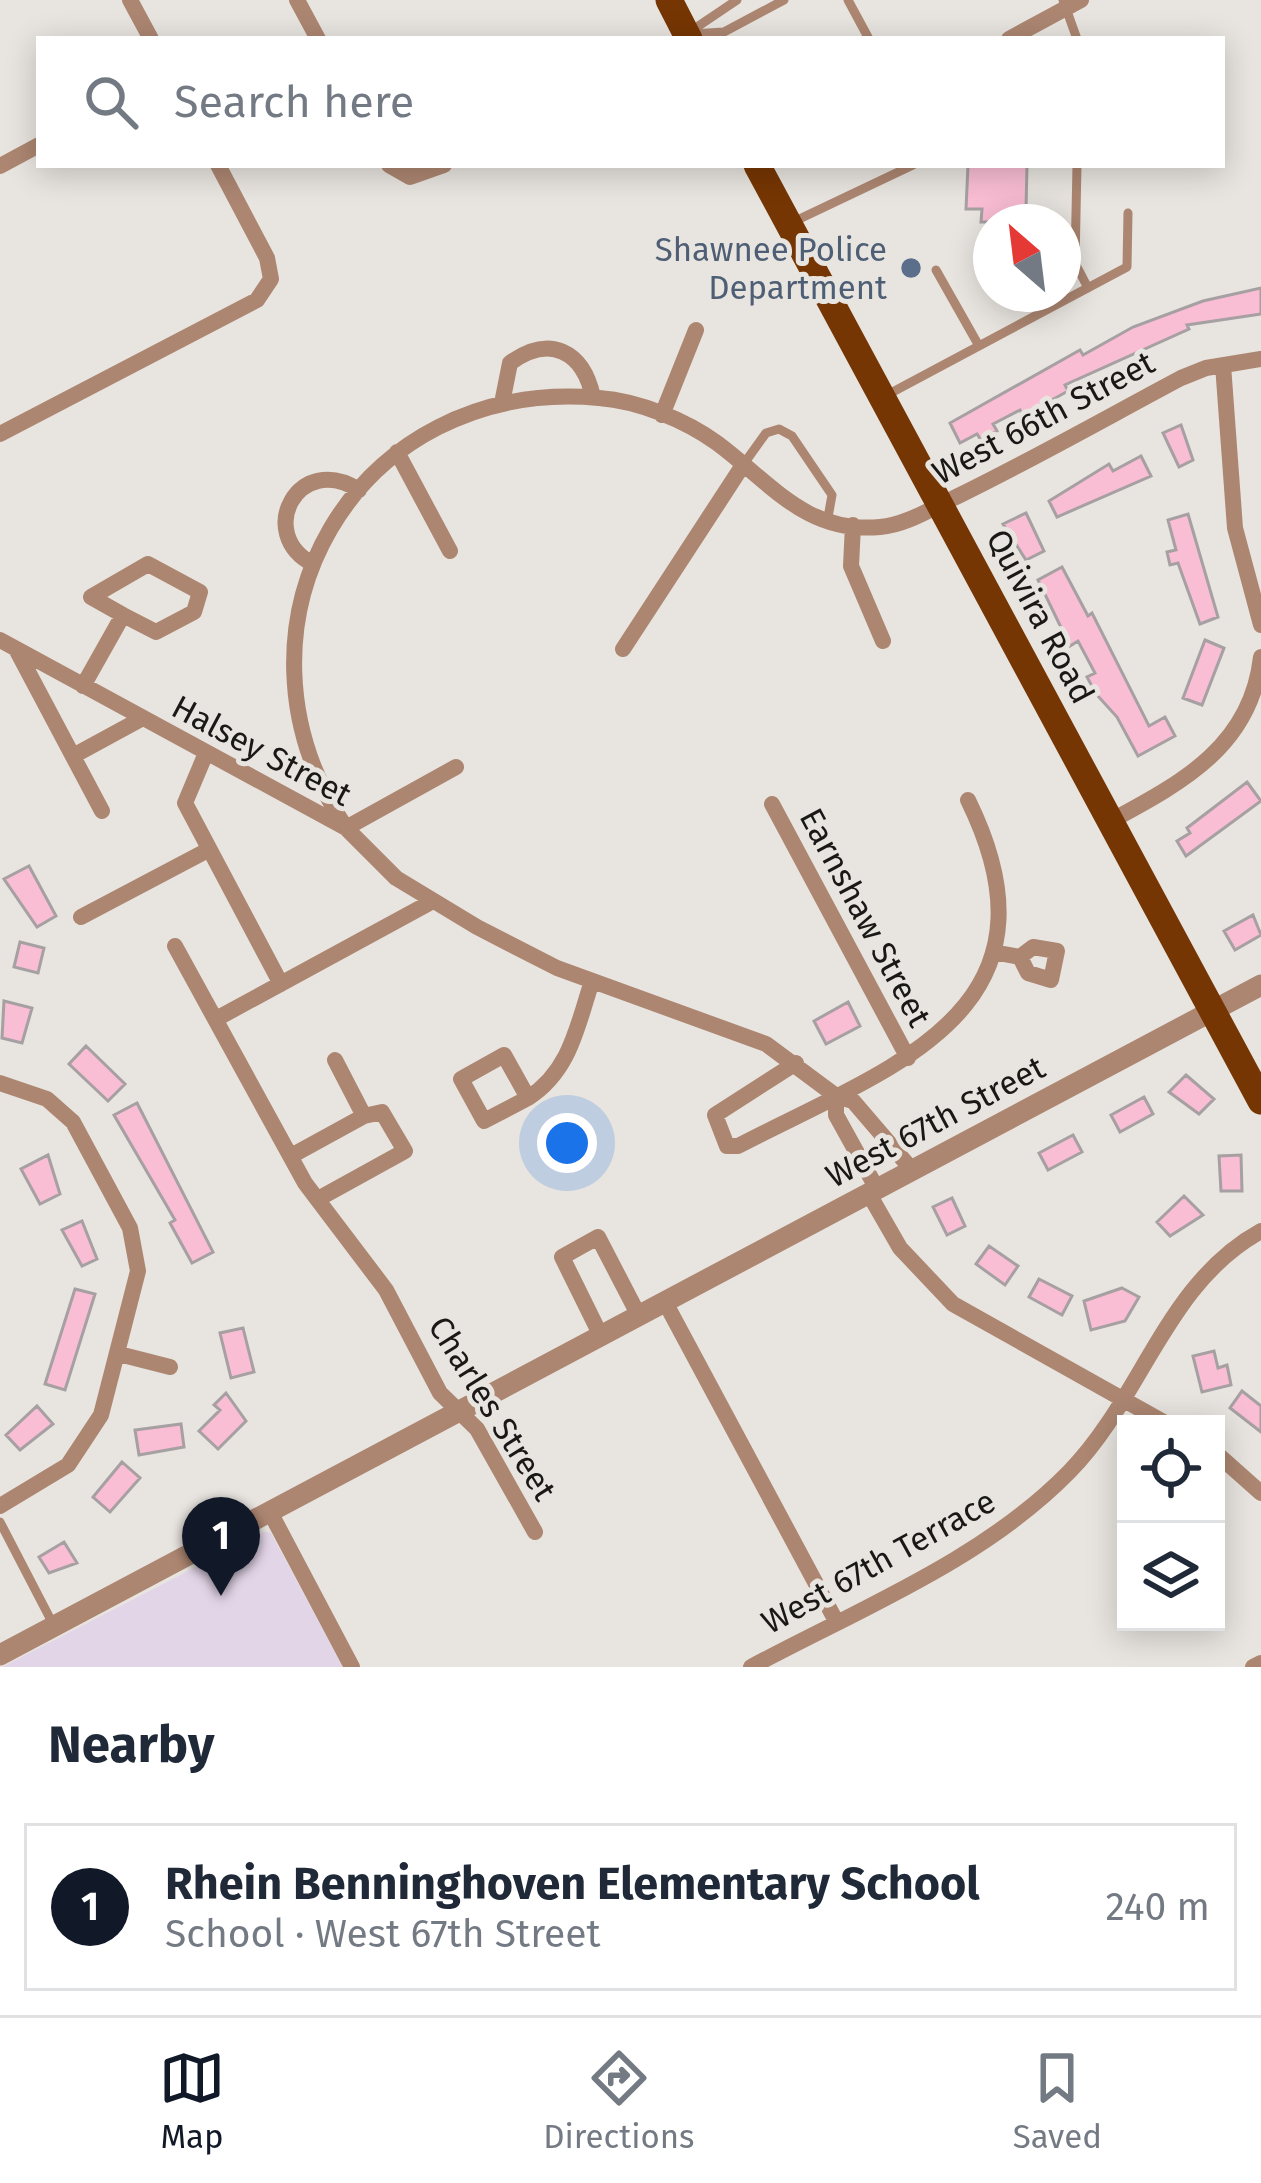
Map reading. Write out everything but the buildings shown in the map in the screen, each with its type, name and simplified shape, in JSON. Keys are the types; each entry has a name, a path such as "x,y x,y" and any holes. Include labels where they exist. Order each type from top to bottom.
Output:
{"main road":[{"path":"669,0 684,36"},
{"name":"Quivira Road","path":"765,168 788,223 1261,1101"}],"street":[{"path":"130,0 149,36"},
{"path":"297,0 316,36"},
{"path":"1014,36 1070,2"},
{"path":"0,166 36,147"},
{"path":"0,434 257,300 271,279 267,258 220,168"},
{"path":"394,168 410,177 435,168"},
{"path":"662,415 696,330"},
{"path":"502,403 510,364 544,346 561,348 577,359 593,397"},
{"name":"West 66th Street","path":"346,828 309,757 293,689 296,614 325,535 358,490 397,452 435,426 502,403 550,395 593,397 662,415 702,434 802,515 853,526 894,525 941,505 1181,378 1261,358"},
{"path":"1223,364 1234,528 1261,625"},
{"path":"397,452 450,550"},
{"path":"623,649 742,465"},
{"path":"314,564 294,549 285,529 288,506 298,490 320,479 342,479 358,490"},
{"path":"853,526 851,566 883,641"},
{"path":"148,564 200,592 194,612 156,632 124,615 91,597 148,564"},
{"path":"83,686 124,615"},
{"path":"8,644 102,811"},
{"name":"Halsey Street","path":"8,644 346,828 386,869 433,901 592,981 725,1027 796,1063 836,1096 854,1101 913,1171"},
{"path":"1109,822 1196,772 1219,751 1244,716 1261,657"},
{"path":"73,756 141,719"},
{"path":"206,753 185,803 281,984"},
{"path":"346,828 456,766"},
{"path":"796,1063 715,1115 728,1146 738,1146 908,1058 956,1020 976,993 998,927 996,871 968,800"},
{"name":"Earnshaw Street","path":"772,804 908,1058"},
{"path":"81,917 208,850"},
{"path":"216,1019 433,901"},
{"name":"Charles Street","path":"176,946 291,1156 386,1290 440,1393 491,1450 536,1532"},
{"path":"993,952 1020,957"},
{"path":"528,1098 558,1075 592,981"},
{"name":"West 67th Street","path":"0,1655 1261,985"},
{"path":"334,1060 364,1116"},
{"path":"0,1083 47,1099 63,1110 130,1228 136,1288 101,1414 80,1450 44,1483 0,1506"},
{"path":"836,1096 836,1115 900,1248 953,1304 1150,1415"},
{"path":"291,1156 364,1116 382,1112 405,1151 318,1199"},
{"name":"West 67th Terrace","path":"751,1667 964,1553 1033,1506 1082,1458 1124,1401 1180,1305 1225,1256 1261,1232"},
{"path":"600,1334 562,1257 598,1237 638,1314"},
{"path":"665,1302 836,1621"},
{"path":"119,1354 170,1367"},
{"path":"1225,1461 1261,1493"},
{"path":"269,1510 352,1667"},
{"path":"1253,1667 1261,1663"}],"lane":[{"path":"688,36 737,0"},
{"path":"698,36 724,32 784,0"},
{"path":"848,0 867,36"},
{"path":"1070,2 1076,36"},
{"path":"788,223 907,168"},
{"path":"1077,168 1076,263 1088,288"},
{"path":"883,398 1127,267 1128,213"},
{"path":"936,270 979,346"},
{"path":"742,465 766,433 779,429 792,436 832,495 827,523"},
{"path":"0,1522 54,1626"}],"shaded area":[{"path":"264,1532 271,1533 343,1667 2,1667"}],"place":[{"name":"Shawnee Police Department","path":"911,268"},
{"name":"Rhein Benninghoven Elementary School","path":"221,1596"}]}
